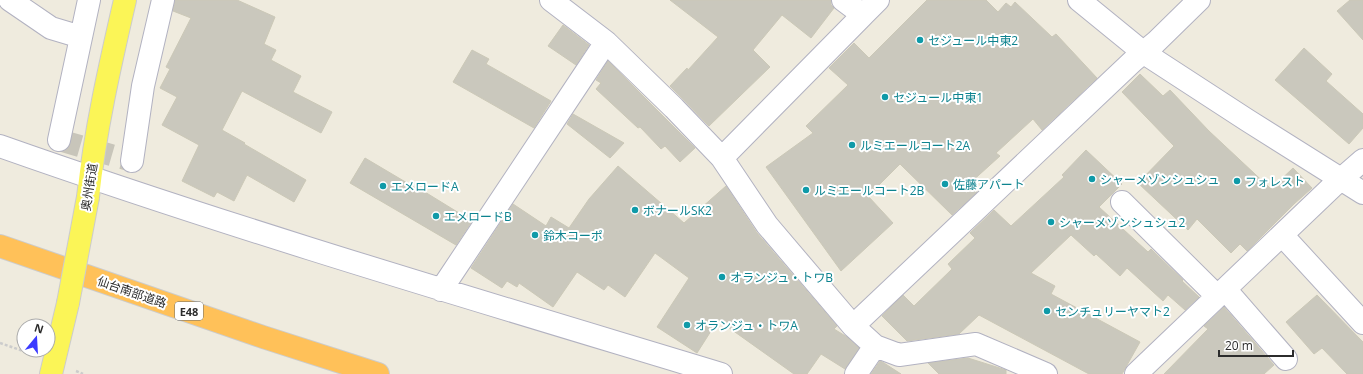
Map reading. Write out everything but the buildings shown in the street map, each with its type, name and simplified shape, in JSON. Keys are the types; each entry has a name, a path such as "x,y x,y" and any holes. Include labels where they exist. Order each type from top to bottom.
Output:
{"highway":[{"name":"仙台南部道路","path":"0,246 263,337 378,374"}],"main road":[{"name":"奥州街道","path":"51,374 68,304 110,68 125,0"}],"street":[{"path":"10,0 51,28 81,37"},
{"path":"59,140 89,0"},
{"path":"132,161 143,86 163,0"},
{"path":"551,0 606,42 674,108 722,158 768,225 853,326 875,346 900,355 976,344 1046,374"},
{"path":"722,158 871,8 843,0"},
{"path":"1080,0 1144,53 1363,193"},
{"path":"853,326 1199,0"},
{"path":"442,290 606,42"},
{"path":"0,146 89,188 442,290 721,374"},
{"path":"1136,374 1341,179 1363,160"},
{"path":"1122,202 1221,293 1286,359"},
{"path":"1282,235 1363,323"},
{"path":"856,374 875,346"}],"path":[{"path":"0,343 16,348"},
{"path":"74,370 83,374"}],"tunnel":[{"path":"59,140 132,161"}],"place":[{"name":"セジュール中東2","path":"920,40"},
{"name":"セジュール中東1","path":"885,97"},
{"name":"ルミエールコート2A","path":"852,145"},
{"name":"シャーメゾンシュシュ","path":"1092,179"},
{"name":"フォレスト","path":"1237,181"},
{"name":"佐藤アパート","path":"945,184"},
{"name":"エメロードA","path":"383,186"},
{"name":"ルミエールコート2B","path":"806,190"},
{"name":"ボナールSK2","path":"635,210"},
{"name":"エメロードB","path":"436,216"},
{"name":"シャーメゾンシュシュ2","path":"1051,222"},
{"name":"鈴木コーポ","path":"535,235"},
{"name":"オランジュ・トワB","path":"722,277"},
{"name":"センチュリーヤマト2","path":"1047,311"},
{"name":"オランジュ・トワA","path":"687,325"}]}
